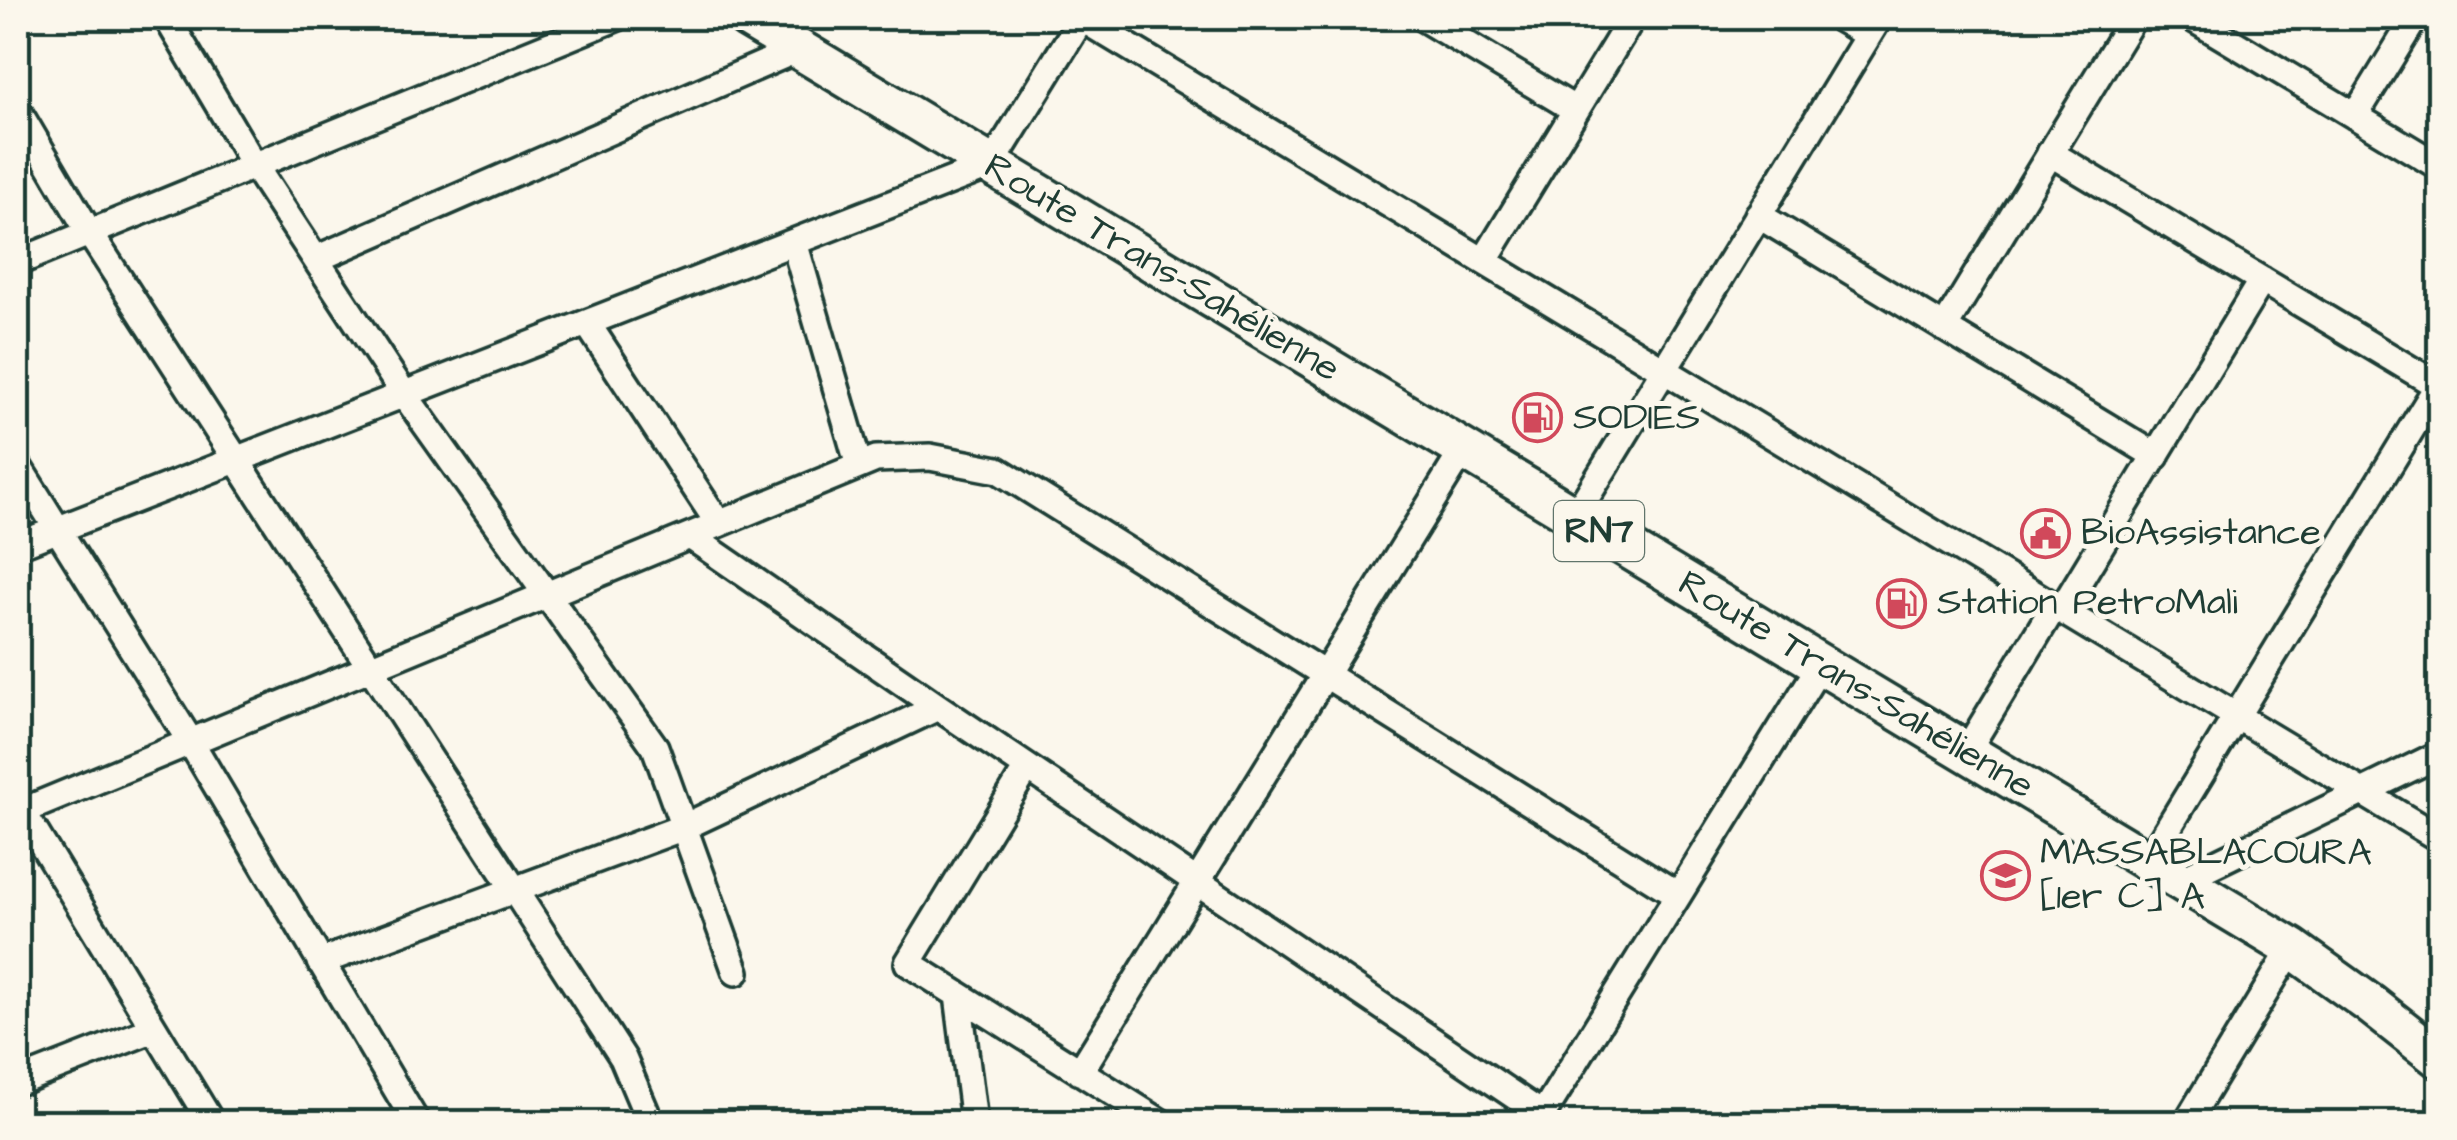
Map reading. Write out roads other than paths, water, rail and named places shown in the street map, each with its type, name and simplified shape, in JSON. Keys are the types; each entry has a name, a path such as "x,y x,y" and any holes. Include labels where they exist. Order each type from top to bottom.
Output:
{"highway":[{"name":"Route Trans-Sahélienne","path":"747,18 2292,948 2440,1060"}],"street":[{"path":"167,18 254,165 404,394 656,747 736,972"},
{"path":"18,262 616,18"},
{"path":"18,545 992,165 1081,18 2440,839"},
{"path":"1423,18 1576,110"},
{"path":"1484,261 1632,18"},
{"path":"1575,516 1874,26 1839,18"},
{"path":"1944,328 2133,18"},
{"path":"2192,18 2440,167"},
{"path":"2356,116 2416,18"},
{"path":"316,259 798,48"},
{"path":"18,111 89,232 623,1058 650,1122"},
{"path":"2050,153 2439,385 2237,715 2163,871"},
{"path":"1758,215 2156,456"},
{"path":"794,242 859,466"},
{"path":"1966,752 2156,456 2262,280"},
{"path":"587,323 719,524"},
{"path":"1080,1072 1464,450"},
{"path":"211,1122 19,809 876,460 930,457 998,470 1678,896"},
{"path":"18,466 190,741 416,1122"},
{"path":"690,536 1540,1119 1821,664"},
{"path":"320,962 684,827 938,708"},
{"path":"2163,871 2440,754"},
{"path":"1027,768 908,963 1160,1122"},
{"path":"2187,1122 2292,948"},
{"path":"958,995 974,1122"},
{"path":"18,1082 154,1029"}],"place":[{"name":"SODIES","path":"1538,418"},
{"name":"BioAssistance","path":"2046,533"},
{"name":"Station PetroMali","path":"1902,603"},
{"name":"MASSABLACOURA [1er C] A","path":"2005,875"}]}
